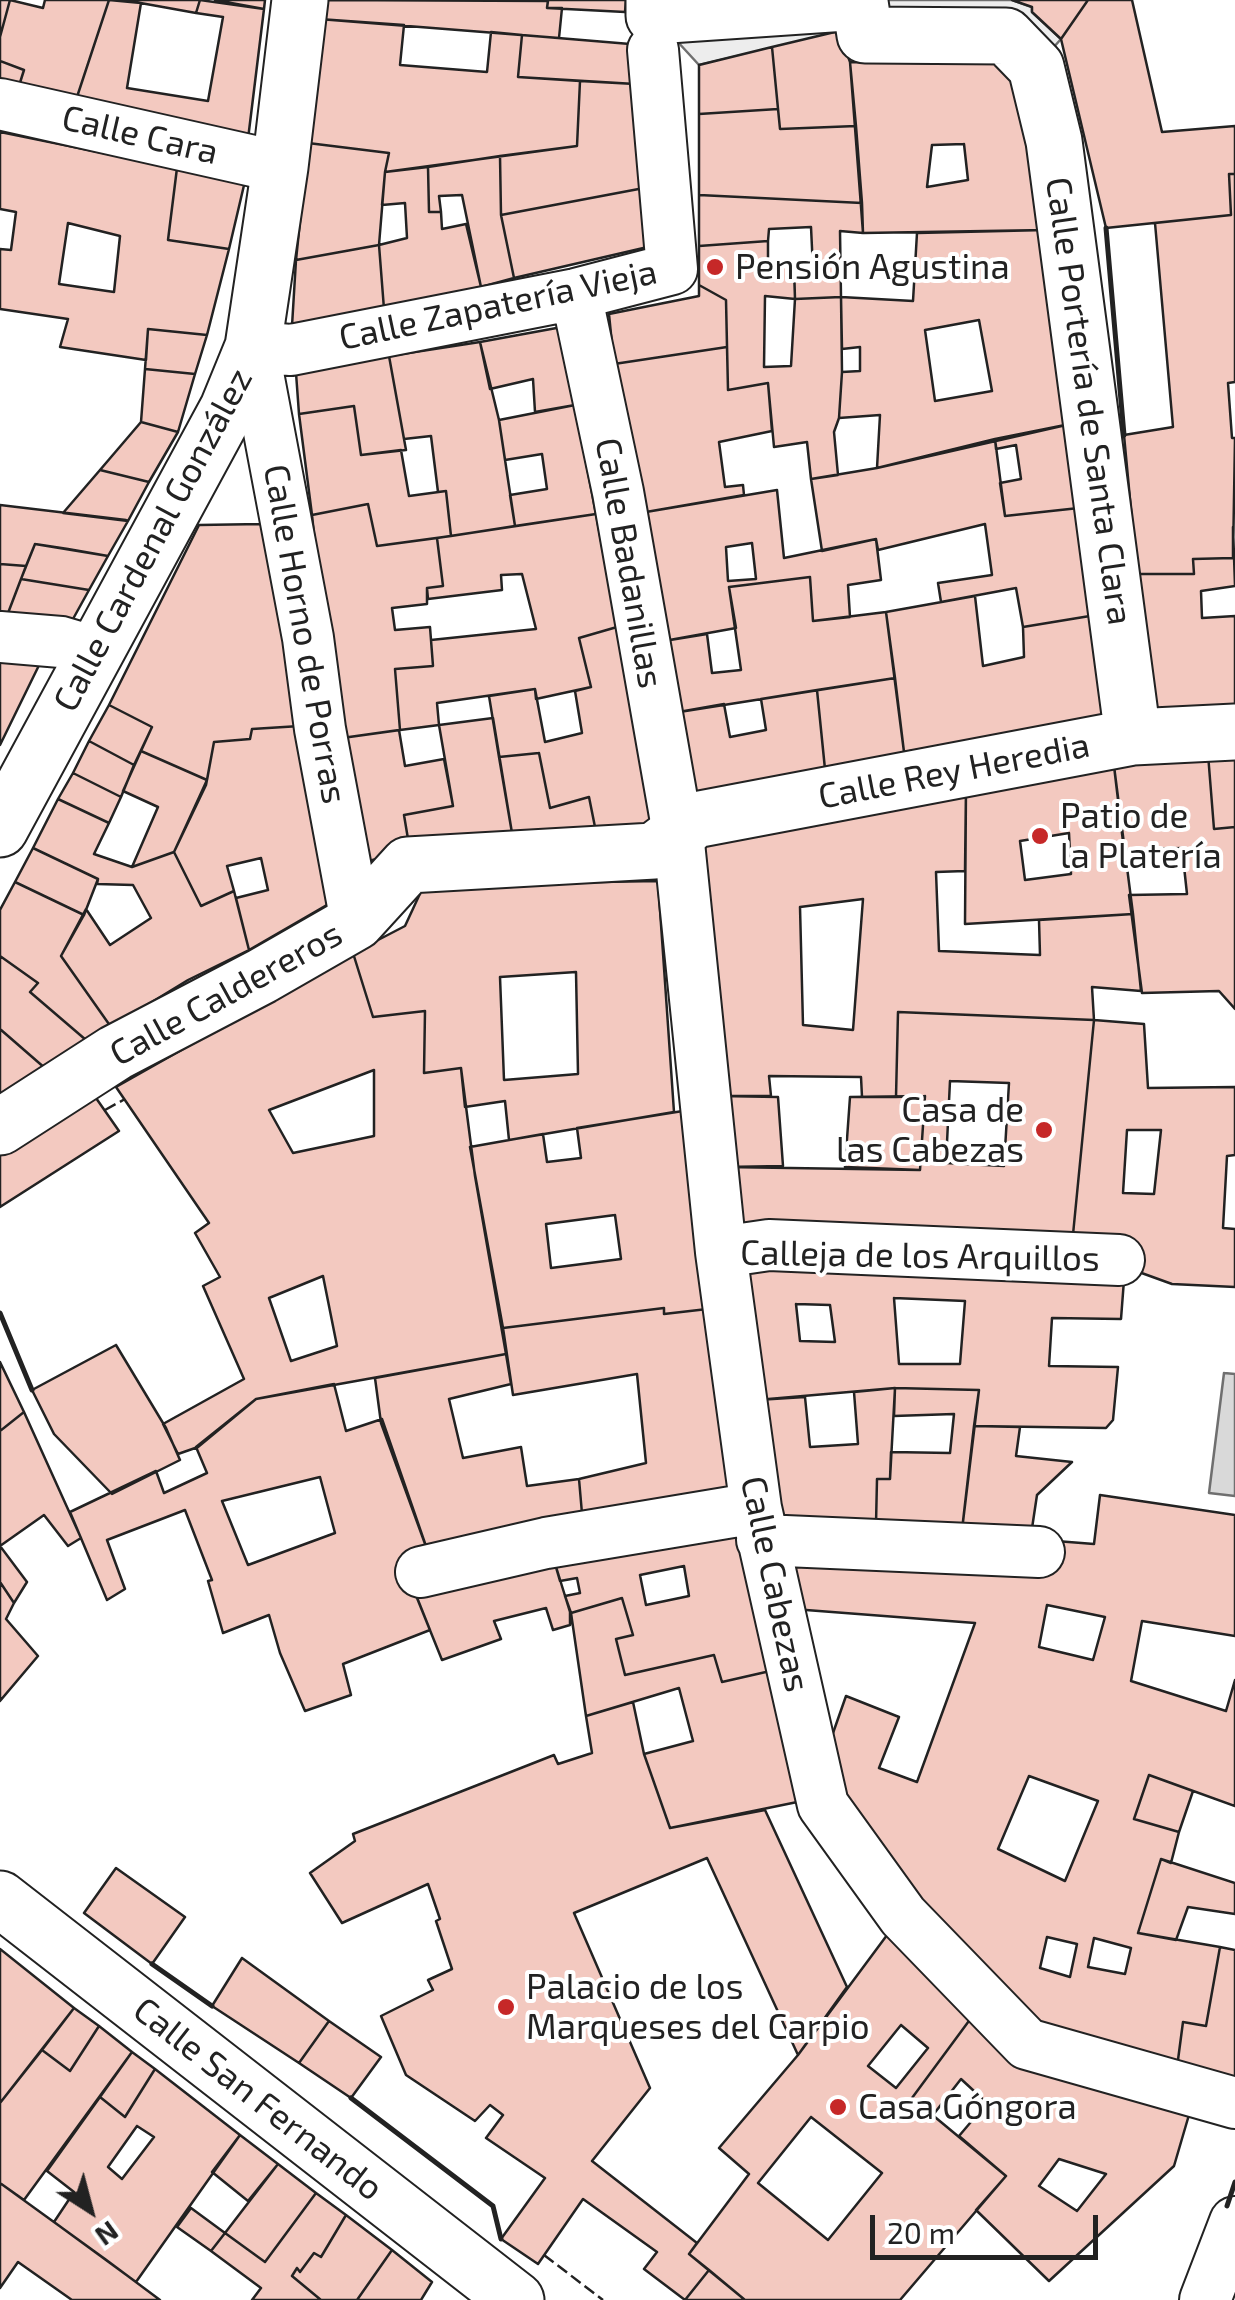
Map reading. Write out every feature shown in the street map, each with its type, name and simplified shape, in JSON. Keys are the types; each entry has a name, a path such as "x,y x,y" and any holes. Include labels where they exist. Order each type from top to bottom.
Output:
{"street":[{"name":"Calle Cardenal González","path":"0,829 228,408 253,346 300,0"},
{"path":"654,22 860,2 865,36 980,18"},
{"name":"Calle Portería de Santa Clara","path":"980,18 1006,36 1036,67 1054,141 1133,737"},
{"name":"Calle Zapatería Vieja","path":"253,346 291,350 576,294 672,269 654,22"},
{"name":"Calle Cara","path":"0,104 280,167"},
{"name":"Calle Badanillas","path":"576,294 618,492 678,833"},
{"name":"Calle Horno de Porras","path":"253,346 356,922"},
{"path":"0,637 60,642 95,652"},
{"name":"Calle Rey Heredia","path":"678,833 695,820 1133,737 1235,732"},
{"name":"Calle Caldereros","path":"0,1126 115,1053 356,922 408,865 654,851 678,833"},
{"name":"Calle Cabezas","path":"678,833 721,1252 759,1524 823,1805 903,1916 1027,2044 1235,2104"},
{"name":"Calleja de los Arquillos","path":"721,1252 769,1245 1119,1260"},
{"path":"420,1572 546,1542 759,1524 1038,1552"},
{"name":"Calle San Fernando","path":"0,1899 489,2291"},
{"path":"1205,2300 1235,2222"}],"shaded area":[{"path":"626,0 1012,0 1032,7 1032,12 1061,39 1036,67 850,62 790,44 699,65 654,16 625,12"},
{"path":"1224,1373 1235,1374 1235,1496 1209,1493"}],"building":[{"path":"0,0 10,0 0,37"},
{"path":"10,0 43,8 45,0 109,0 74,106 18,89 24,70 0,61 0,37"},
{"path":"109,0 141,3 127,88 208,101 223,17 196,13 200,0 264,9 248,139 74,106"},
{"path":"124,0 200,0 196,13"},
{"path":"215,0 265,0 264,9"},
{"path":"321,0 548,1 547,8 562,8 559,38 319,19"},
{"path":"548,0 626,0 625,12 547,8"},
{"path":"1012,0 1088,0 1061,39 1032,12 1032,7"},
{"path":"1088,0 1132,0 1162,132 1235,126 1235,174 1229,174 1231,215 1106,228 1061,39"},
{"path":"319,19 404,25 400,65 487,72 491,32 522,35 518,77 580,81 577,146 385,172 389,153 308,143"},
{"path":"839,31 850,62 856,126 780,129 772,47"},
{"path":"522,35 630,44 635,84 518,77"},
{"path":"772,47 778,109 699,114 699,65"},
{"path":"0,61 24,70 18,89 0,85"},
{"path":"850,62 1008,64 1046,230 863,233","holes":["964,144 968,180 927,187 932,145"]},
{"path":"580,81 635,84 644,188 501,215 500,156 577,146"},
{"path":"778,109 780,129 856,126 862,203 699,195 699,114"},
{"path":"0,132 177,168 168,240 229,249 207,335 148,329 146,360 60,347 68,319 0,309 0,249 11,250 16,212 0,209","holes":["68,223 120,236 114,292 59,284"]},
{"path":"308,143 389,153 379,245 296,260"},
{"path":"500,156 501,215 514,278 481,287 462,195 439,196 441,212 429,212 428,167"},
{"path":"428,167 429,212 441,212 442,229 466,224 481,287 384,309 379,245 407,238 405,203 382,205 385,172"},
{"path":"177,168 245,181 229,249 168,240"},
{"path":"1229,174 1235,174 1235,382 1228,383 1235,438 1233,558 1193,559 1194,574 1137,574 1124,435 1173,427 1155,223 1231,215"},
{"path":"644,188 652,246 514,278 501,215"},
{"path":"699,195 862,203 863,233 840,231 841,297 795,299 794,270 813,269 811,227 769,229 768,241 699,246"},
{"path":"1046,230 1075,423 877,468 880,415 839,418 842,372 860,371 860,347 842,349 841,297 913,301 917,233","holes":["979,320 992,391 935,401 925,330"]},
{"path":"768,241 768,266 794,265 795,299 841,297 842,372 839,418 834,432 838,475 811,479 807,442 774,447 768,383 728,390 726,300 699,285 699,246","holes":["765,296 795,299 791,366 764,367"]},
{"path":"379,245 384,309 292,326 296,260"},
{"path":"699,285 726,300 727,347 614,364 609,314 699,296"},
{"path":"562,327 575,405 535,412 533,379 490,389 480,342"},
{"path":"148,329 207,335 195,374 145,369"},
{"path":"480,342 499,420 515,526 451,536 446,491 438,492 431,436 404,439 389,356"},
{"path":"727,347 728,390 768,383 772,431 719,442 725,487 743,485 744,495 646,512 614,364"},
{"path":"389,356 406,450 361,455 354,406 299,414 296,373"},
{"path":"145,369 195,374 178,432 141,422"},
{"path":"575,405 596,514 515,526 510,495 547,489 542,454 505,460 499,420"},
{"path":"354,406 361,455 401,450 409,496 446,491 451,536 377,546 368,504 312,515 299,414"},
{"path":"141,422 178,432 149,482 100,470"},
{"path":"1075,423 1088,507 1005,516 1000,483 1021,479 1016,445 996,449 995,439"},
{"path":"995,439 1005,516 1088,507 1102,614 1023,627 1016,588 941,602 938,583 992,575 985,524 878,550 876,539 822,551 811,479 877,468"},
{"path":"100,470 149,482 128,521 63,513"},
{"path":"777,490 784,558 876,539 881,580 848,585 850,617 813,621 810,577 729,587 736,628 664,641 646,512","holes":["752,543 756,579 728,581 726,547"]},
{"path":"368,504 377,546 437,538 443,586 427,588 427,604 392,608 395,630 430,627 433,666 395,669 400,730 335,739 312,515"},
{"path":"0,505 128,521 108,556 35,544 26,566 0,564"},
{"path":"596,514 617,627 579,638 591,687 536,699 535,689 437,703 439,725 400,730 395,669 433,666 431,640 536,629 522,574 501,575 502,590 428,599 427,588 443,586 437,538"},
{"path":"262,524 300,726 252,729 250,739 214,742 207,780 141,751 152,727 109,705 199,525"},
{"path":"1233,527 1235,586 1201,591 1202,618 1235,616 1235,708 1151,714 1137,574 1194,574 1193,559 1233,558"},
{"path":"35,544 108,556 89,590 21,579"},
{"path":"0,564 26,566 5,621 0,621"},
{"path":"810,577 813,621 886,612 895,678 673,713 664,641 707,634 712,673 741,670 729,587"},
{"path":"21,579 89,590 68,628 5,621"},
{"path":"975,596 983,666 1024,657 1023,627 1102,614 1105,713 1095,722 904,752 886,612"},
{"path":"617,627 662,823 597,837 589,797 550,808 539,753 499,757 489,696 535,689 545,742 582,733 575,691 591,687 579,638"},
{"path":"0,652 45,653 0,745"},
{"path":"895,678 904,752 826,779 817,690"},
{"path":"817,690 826,779 689,804 673,713 724,704 730,737 766,730 761,699"},
{"path":"109,705 152,727 134,765 89,741"},
{"path":"493,718 513,839 410,851 404,815 453,806 439,725"},
{"path":"300,726 332,902 249,950 236,898 268,890 261,858 227,866 234,891 201,906 174,852 206,785 214,742 250,739 252,729"},
{"path":"399,730 405,766 444,759 453,806 404,815 410,851 360,863 335,739"},
{"path":"89,741 134,765 121,797 73,773"},
{"path":"141,751 207,780 174,852 132,867 158,807 123,791"},
{"path":"1235,751 1235,827 1214,829 1208,754"},
{"path":"539,753 550,808 589,797 597,837 513,839 499,757"},
{"path":"1208,754 1214,829 1235,827 1235,1009 1219,991 1142,993 1129,895 1187,894 1182,848 1124,850 1114,766"},
{"path":"1114,766 1133,914 965,924 966,787","holes":["1069,833 1071,874 1025,880 1020,841"]},
{"path":"73,773 121,797 109,823 58,799"},
{"path":"966,787 965,871 936,872 939,951 1040,955 1039,920 1133,914 1141,991 1092,987 1094,1020 898,1012 896,1097 862,1097 861,1077 769,1076 771,1096 720,1096 699,834","holes":["863,899 853,1030 803,1025 800,907"]},
{"path":"58,799 109,823 94,854 132,867 174,852 201,906 234,891 249,950 188,980 111,1027 61,956 86,909 110,945 151,918 133,885 97,884 98,879 33,848"},
{"path":"33,848 98,879 84,915 15,882"},
{"path":"658,881 674,1112 509,1140 505,1101 465,1107 461,1068 424,1073 425,1011 373,1017 353,953 405,926 424,885","holes":["576,972 578,1074 504,1080 500,977"]},
{"path":"15,882 84,915 61,956 111,1027 86,1040 30,992 38,983 0,956 0,910"},
{"path":"353,953 373,1017 425,1011 424,1073 461,1068 506,1354 256,1399 198,1447 178,1454 163,1424 244,1379 203,1286 220,1277 195,1233 209,1223 116,1087","holes":["374,1070 374,1136 293,1153 269,1110","323,1276 337,1346 291,1361 269,1298"]},
{"path":"0,956 38,983 30,992 86,1040 46,1069 0,1029"},
{"name":"Casa de las Cabezas","path":"898,1012 1094,1020 1071,1255 730,1235 725,1167 920,1170 925,1096 896,1097","holes":["950,1081 1009,1083 1004,1166 946,1163"]},
{"path":"1094,1020 1144,1024 1148,1088 1235,1087 1235,1155 1227,1156 1223,1228 1235,1229 1235,1287 1172,1284 1125,1267 1071,1255","holes":["1127,1130 1161,1130 1154,1194 1123,1193"]},
{"path":"0,1029 46,1069 0,1102"},
{"path":"720,1096 778,1097 783,1166 725,1167"},
{"path":"925,1096 920,1170 845,1167 850,1097"},
{"path":"96,1098 119,1131 0,1207 0,1150"},
{"path":"689,1110 716,1308 664,1314 664,1308 503,1328 470,1147 543,1134 547,1162 581,1158 577,1128","holes":["615,1215 621,1259 551,1268 546,1224"]},
{"path":"739,1265 1125,1267 1121,1319 1052,1318 1049,1366 1118,1367 1113,1420 1106,1428 974,1426 979,1390 895,1388 757,1400","holes":["894,1298 965,1301 960,1364 899,1364","796,1304 830,1305 835,1342 800,1341"]},
{"path":"664,1308 664,1314 716,1308 742,1498 583,1525 579,1479 646,1463 637,1374 513,1395 503,1328"},
{"path":"116,1345 166,1428 180,1460 112,1494 54,1434 32,1390"},
{"path":"506,1354 511,1384 449,1399 463,1458 521,1447 527,1486 579,1479 583,1525 428,1552 381,1423 375,1378"},
{"path":"0,1362 24,1412 0,1431"},
{"path":"334,1384 346,1431 382,1419 428,1552 406,1570 430,1630 343,1664 351,1695 305,1711 280,1653 269,1615 223,1633 208,1581 212,1580 185,1510 107,1540 125,1589 107,1600 70,1512 156,1471 164,1493 207,1473 196,1447 256,1399","holes":["320,1477 335,1533 248,1565 222,1501"]},
{"path":"895,1388 890,1479 877,1479 876,1524 775,1516 757,1400 805,1397 810,1447 858,1444 854,1392"},
{"path":"895,1388 979,1390 962,1530 876,1524 877,1479 890,1479 891,1452 950,1453 954,1414 894,1416"},
{"path":"24,1412 81,1538 68,1546 44,1515 0,1546 0,1431"},
{"path":"974,1426 1020,1427 1016,1456 1072,1462 1037,1495 1031,1535 962,1530"},
{"path":"1100,1495 1235,1515 1235,1636 1142,1621 1131,1681 1226,1711 1235,1680 1235,1806 1149,1775 1134,1819 1179,1832 1171,1863 1161,1859 1138,1933 1220,1947 1206,2026 1183,2022 1176,2075 1035,2036 985,1990 854,1813 826,1753 846,1696 899,1717 879,1768 917,1782 975,1623 793,1609 781,1557 1056,1541 1094,1544","holes":["1047,1605 1105,1617 1093,1660 1039,1647","1029,1776 1098,1801 1065,1881 998,1849","1047,1937 1077,1944 1070,1977 1040,1968","1094,1938 1131,1948 1125,1974 1088,1967"]},
{"path":"743,1523 779,1669 722,1682 714,1655 625,1675 616,1639 633,1635 622,1598 571,1613 565,1596 580,1593 577,1578 560,1581 553,1557","holes":["684,1566 689,1596 646,1605 640,1575"]},
{"path":"0,1546 27,1582 14,1603 0,1582"},
{"path":"553,1557 570,1612 570,1625 553,1630 546,1608 494,1621 501,1639 442,1660 415,1593"},
{"path":"0,1582 14,1603 6,1619 38,1656 0,1701"},
{"path":"622,1598 633,1635 616,1639 625,1675 714,1655 722,1682 779,1669 812,1799 670,1828 644,1754 693,1741 679,1688 586,1716 571,1613"},
{"name":"Palacio de los Marqueses del Carpio","path":"633,1702 644,1754 670,1828 765,1810 847,1987 798,2055 707,1858 574,1913 650,2088 592,2161 697,2243 689,2254 709,2270 685,2300 644,2269 657,2252 583,2199 538,2264 501,2239 545,2178 486,2138 503,2115 490,2105 475,2121 406,2075 381,2016 433,1990 428,1980 452,1969 428,1884 342,1923 310,1873 355,1841 353,1834 554,1755 558,1764 592,1753 586,1716"},
{"path":"1149,1775 1193,1791 1179,1832 1134,1819"},
{"path":"1161,1859 1235,1883 1235,1914 1188,1907 1176,1940 1138,1933"},
{"path":"116,1868 185,1917 152,1964 84,1913"},
{"name":"Casa Góngora","path":"893,1927 977,2010 912,2098 1006,2176 900,2300 745,2300 689,2254 749,2174 719,2148 798,2055","holes":["901,2025 928,2048 896,2088 868,2066","811,2117 882,2173 828,2240 758,2183"]},
{"path":"1220,1947 1235,1950 1235,2084 1176,2075 1183,2022 1206,2026"},
{"path":"0,1949 74,2008 0,2103"},
{"path":"242,1958 329,2021 299,2063 212,2006"},
{"path":"74,2008 99,2026 70,2071 42,2050"},
{"path":"977,2010 1191,2108 1174,2166 1049,2281 976,2210 1006,2176 959,2136 987,2103 961,2079 933,2115 912,2098","holes":["1059,2159 1106,2174 1077,2211 1039,2186"]},
{"path":"329,2021 381,2057 351,2098 299,2063"},
{"path":"99,2026 132,2052 24,2200 0,2183 0,2103 42,2050 70,2071"},
{"path":"132,2052 155,2069 125,2117 100,2097"},
{"path":"155,2069 240,2135 136,2282 54,2222 74,2192 47,2171 100,2097 125,2117","holes":["137,2126 154,2137 122,2179 108,2167"]},
{"path":"240,2135 278,2164 248,2201 212,2172"},
{"path":"278,2164 316,2193 265,2262 225,2233"},
{"path":"0,2183 160,2300 72,2300 18,2262 0,2288"},
{"path":"316,2193 346,2215 321,2257 314,2253 300,2272 297,2268 292,2276 321,2300 252,2300 261,2288 211,2251 225,2233 265,2262"},
{"path":"191,2208 225,2233 211,2251 177,2227"},
{"path":"346,2215 392,2250 357,2300 321,2300 292,2276 297,2268 300,2272 314,2253 321,2257"},
{"path":"392,2250 432,2282 421,2300 357,2300"},
{"path":"709,2270 745,2300 685,2300"}],"fence":[{"path":"105,1110 125,1099"},
{"path":"544,2255 603,2300"}],"wall":[{"path":"1106,228 1124,435"},
{"path":"0,1313 32,1390"},
{"path":"152,1964 212,2006"},
{"path":"351,2098 493,2206 501,2239"},
{"path":"1227,2206 1235,2182"}],"place":[{"name":"Pensión Agustina","path":"715,267"},
{"name":"Patio de la Platería","path":"1040,836"},
{"name":"Casa de las Cabezas","path":"1044,1130"},
{"name":"Palacio de los Marqueses del Carpio","path":"506,2007"},
{"name":"Casa Góngora","path":"838,2107"}]}
